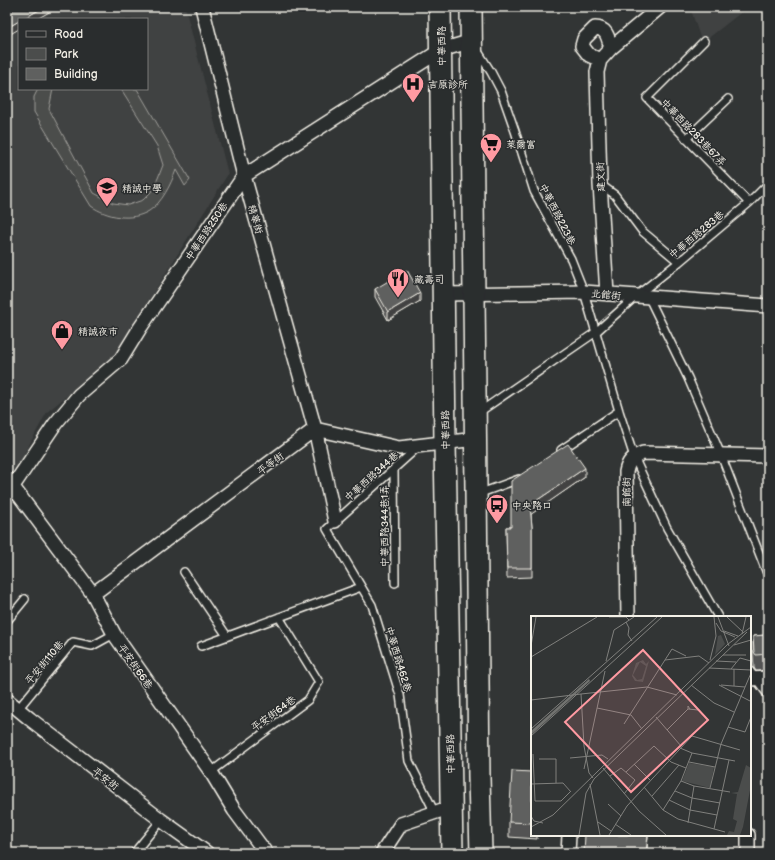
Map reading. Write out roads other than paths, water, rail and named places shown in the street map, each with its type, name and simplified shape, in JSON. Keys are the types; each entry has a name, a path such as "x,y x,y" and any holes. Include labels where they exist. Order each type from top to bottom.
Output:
{"main road":[{"name":"中華西路","path":"440,7 445,442 443,810 452,853"},
{"path":"471,7 475,293 478,777 481,853"}],"street":[{"name":"精華街","path":"202,7 244,176 316,429 335,521"},
{"path":"611,48 606,31 601,28 595,28 584,39 582,46 589,55 600,60 611,48 660,7"},
{"name":"中華西路250巷","path":"9,487 55,424 79,395 121,359 140,328 244,176 441,50 472,41"},
{"name":"建文街","path":"600,60 597,72 600,184 607,294"},
{"name":"北館街","path":"443,294 584,292 768,306"},
{"path":"316,429 399,448 476,439"},
{"name":"平等街","path":"93,594 316,429"},
{"path":"634,456 644,453 768,456"},
{"name":"南館街","path":"628,616 626,472 627,464 634,456"},
{"name":"平安街66巷","path":"9,487 93,594 114,634 211,772 234,810 266,853"},
{"path":"752,676 768,678"},
{"name":"平安街","path":"7,700 161,820 207,853"},
{"path":"382,853 401,824 443,810"},
{"path":"568,853 569,836"},
{"path":"748,836 748,853"}],"lane":[{"name":"中華西路223巷","path":"472,41 501,91 534,191 571,259 584,292 619,411 634,456 667,528 717,616"},
{"name":"中華西路283巷67弄","path":"704,41 647,98 749,203"},
{"path":"686,139 728,99"},
{"path":"600,184 615,195 642,231 679,262"},
{"name":"中華西路283巷","path":"596,332 635,297 749,203 768,184"},
{"path":"650,298 688,378 721,455 768,576"},
{"path":"476,414 596,332"},
{"path":"555,455 619,411"},
{"name":"中華西路344巷","path":"335,521 420,445"},
{"name":"中華西路344巷1弄","path":"394,469 395,583"},
{"path":"476,494 516,481 522,476"},
{"name":"中華西路462巷","path":"335,521 327,529 372,605 400,695 409,761 443,810"},
{"path":"184,572 227,636"},
{"path":"201,646 361,587"},
{"path":"7,621 25,598"},
{"name":"平安街64巷","path":"211,772 308,700 319,682 279,617"},
{"name":"平安街110巷","path":"18,709 73,642 92,646 114,634"},
{"path":"752,676 768,695"},
{"path":"134,853 161,820"}],"place":[{"name":"吉原診所","path":"413,104"},
{"name":"萊爾富","path":"491,164"},
{"name":"精誠中學","path":"107,208"},
{"name":"藏壽司","path":"398,298"},
{"name":"精誠夜市","path":"62,350"},
{"name":"中央路口","path":"497,524"}]}
